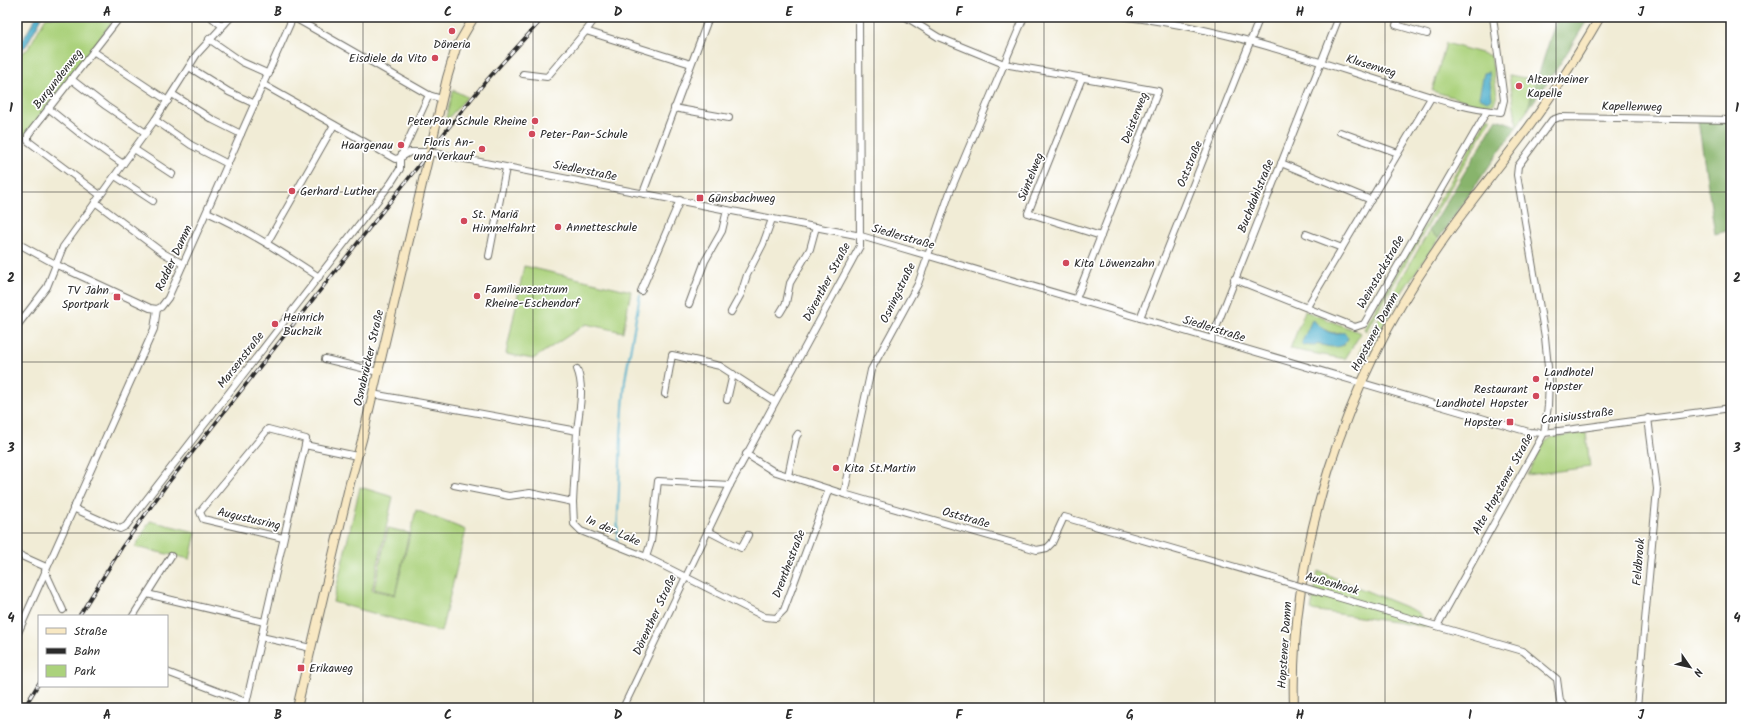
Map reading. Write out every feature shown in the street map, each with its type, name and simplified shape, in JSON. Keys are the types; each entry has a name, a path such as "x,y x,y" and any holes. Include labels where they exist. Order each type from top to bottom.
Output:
{"main road":[{"name":"Osnabrücker Straße","path":"297,708 442,99 456,48 474,17"},
{"name":"Hopstener Damm","path":"1294,708 1293,679 1299,604 1311,539 1329,469 1361,383 1397,313 1434,252 1547,101 1578,55 1600,17"}],"street":[{"name":"Burgundenweg","path":"100,195 28,141 28,135 120,17"},
{"path":"212,17 222,26"},
{"path":"17,326 47,287 63,247 146,133 209,39 231,17"},
{"path":"293,17 429,95 442,99"},
{"name":"Rodder Damm","path":"157,309 165,303 269,74 293,17"},
{"path":"523,74 547,77 596,17"},
{"path":"643,193 709,17"},
{"name":"Dörenther Straße","path":"623,708 730,485 774,401 856,256 860,246 859,17"},
{"name":"Deisterweg","path":"906,17 938,37 1004,64 1158,91 1076,299"},
{"name":"Osningstraße","path":"844,494 871,370 918,284 950,192 1024,17"},
{"name":"Klusenweg","path":"1126,17 1189,26 1250,42 1487,111"},
{"name":"Oststraße","path":"1140,318 1260,17"},
{"name":"Buchdahlstraße","path":"1212,338 1234,279 1339,17"},
{"path":"1399,17 1396,25 1427,34"},
{"path":"1487,111 1501,112 1504,100 1493,17"},
{"path":"586,31 691,64"},
{"path":"209,39 242,62 269,74"},
{"path":"93,51 168,101"},
{"path":"189,67 229,92 255,104"},
{"name":"Süntelweg","path":"1082,78 1028,213 1101,236"},
{"path":"72,79 106,106 146,133"},
{"path":"264,85 395,159 400,158 429,95"},
{"path":"172,94 213,120 241,134"},
{"path":"1307,307 1432,96"},
{"path":"48,108 83,136 123,164"},
{"path":"674,108 730,118"},
{"name":"Weinstockstraße","path":"1234,279 1355,327 1364,324 1487,111"},
{"name":"Kapellenweg","path":"1518,175 1518,166 1552,120 1560,117 1731,120"},
{"path":"155,120 191,145 228,164"},
{"path":"267,243 334,125"},
{"path":"1340,132 1398,153"},
{"path":"134,149 172,174"},
{"name":"Siedlerstraße","path":"400,158 410,152 429,152 860,236 1212,338 1247,350 1361,383"},
{"name":"Marsenstraße","path":"73,508 120,529 126,526 392,183 400,169 400,158"},
{"path":"1281,164 1370,200"},
{"path":"489,256 506,168"},
{"name":"Alte Hopstener Straße","path":"1437,626 1544,433 1548,406 1549,377 1545,337 1518,175"},
{"path":"115,176 153,201"},
{"path":"641,291 680,200"},
{"path":"95,202 163,253 183,264"},
{"path":"690,304 705,261 722,231 727,210"},
{"path":"207,212 267,243 319,277"},
{"path":"731,312 747,275 763,244 772,219"},
{"path":"780,313 786,303 790,283 810,249 816,227"},
{"path":"1306,234 1342,248"},
{"path":"17,243 56,265 150,308 157,309 154,329 45,569 17,635"},
{"path":"665,394 672,356 720,366 774,401"},
{"path":"325,359 378,372"},
{"name":"In der Lake","path":"576,369 581,379 582,390 577,431 573,502 574,524 581,531 646,557 685,578"},
{"path":"727,400 734,374"},
{"name":"Canisiusstraße","path":"1361,383 1529,432 1544,433 1731,408"},
{"path":"372,394 577,431"},
{"name":"Feldbrook","path":"1637,708 1657,489 1648,418"},
{"name":"Augustusring","path":"268,429 306,439 305,445 283,538 203,519 200,512 268,429"},
{"path":"788,476 796,437 798,434"},
{"name":"Augustusring","path":"305,445 357,456"},
{"path":"746,454 773,471 844,494"},
{"path":"646,557 651,542 658,481 730,485"},
{"path":"454,485 510,496 530,493 573,502"},
{"name":"Drenthestraße","path":"685,578 765,617 776,618 784,610 829,489"},
{"name":"Oststraße","path":"844,494 1038,550 1047,548 1052,543 1064,517"},
{"name":"Außenhook","path":"1064,517 1523,651 1556,679 1560,701 1565,708"},
{"path":"708,531 741,548 748,535"},
{"path":"168,672 245,705 283,538"},
{"path":"17,554 45,569 63,610"},
{"path":"134,615 171,556"},
{"path":"147,594 264,622"},
{"path":"261,637 311,648"},
{"path":"1558,708 1560,701"}],"green space":[{"path":"46,17 116,17 24,137 17,134 17,56 28,49"},
{"path":"1557,17 1589,17 1560,64 1527,111"},
{"path":"1446,43 1491,56 1497,94 1494,104 1484,106 1432,91"},
{"path":"1509,75 1536,80 1527,111 1517,126"},
{"path":"453,90 467,97 445,122"},
{"path":"1488,117 1491,119 1366,331 1364,329"},
{"path":"1497,119 1517,126 1439,238 1429,231"},
{"path":"1698,120 1731,120 1731,230 1715,234"},
{"path":"1429,231 1439,238 1402,292 1365,359 1362,358 1360,354 1361,349"},
{"path":"524,266 631,291 623,332 586,324 533,359 506,354"},
{"path":"1305,311 1361,333 1345,359 1290,349","holes":["1321,326 1332,333 1340,332 1344,345 1328,346 1318,343"]},
{"path":"1586,433 1590,467 1527,475 1545,442 1552,437"},
{"path":"360,487 393,497 372,590 395,595 416,510 466,530 441,632 333,602"},
{"path":"150,521 196,532 190,559 135,547"},
{"path":"388,528 409,533 395,594 374,589"},
{"path":"1318,571 1418,612 1429,627 1311,610"}],"water":[{"path":"36,17 42,17 26,46 17,53 17,44 24,38"},
{"path":"1489,72 1492,98 1487,101 1479,97 1484,73"},
{"path":"1312,320 1324,330 1329,332 1345,333 1348,338 1346,342 1343,345 1335,347 1318,343 1313,346 1303,345 1302,342"}],"waterway":[{"path":"617,540 625,380 640,295"}],"railway":[{"path":"80,615 122,547 165,487 486,81 544,17"},
{"path":"24,708 38,685"}],"place":[{"name":"Döneria","path":"452,31"},
{"name":"Eisdiele da Vito","path":"435,58"},
{"name":"Altenrheiner Kapelle","path":"1519,86"},
{"name":"PeterPan Schule Rheine","path":"535,121"},
{"name":"Peter-Pan-Schule","path":"532,134"},
{"name":"Haargenau","path":"401,145"},
{"name":"Floris An- und Verkauf","path":"482,149"},
{"name":"Gerhard Luther","path":"292,191"},
{"name":"Günsbachweg","path":"700,198"},
{"name":"St. Mariä Himmelfahrt","path":"464,221"},
{"name":"Annetteschule","path":"558,227"},
{"name":"Kita Löwenzahn","path":"1066,263"},
{"name":"Familienzentrum Rheine-Eschendorf","path":"477,296"},
{"name":"TV Jahn Sportpark","path":"117,297"},
{"name":"Heinrich Buchzik","path":"275,324"},
{"name":"Landhotel Hopster","path":"1536,379"},
{"name":"Restaurant Landhotel Hopster","path":"1536,396"},
{"name":"Hopster","path":"1510,422"},
{"name":"Kita St.Martin","path":"836,468"},
{"name":"Erikaweg","path":"301,668"}]}
